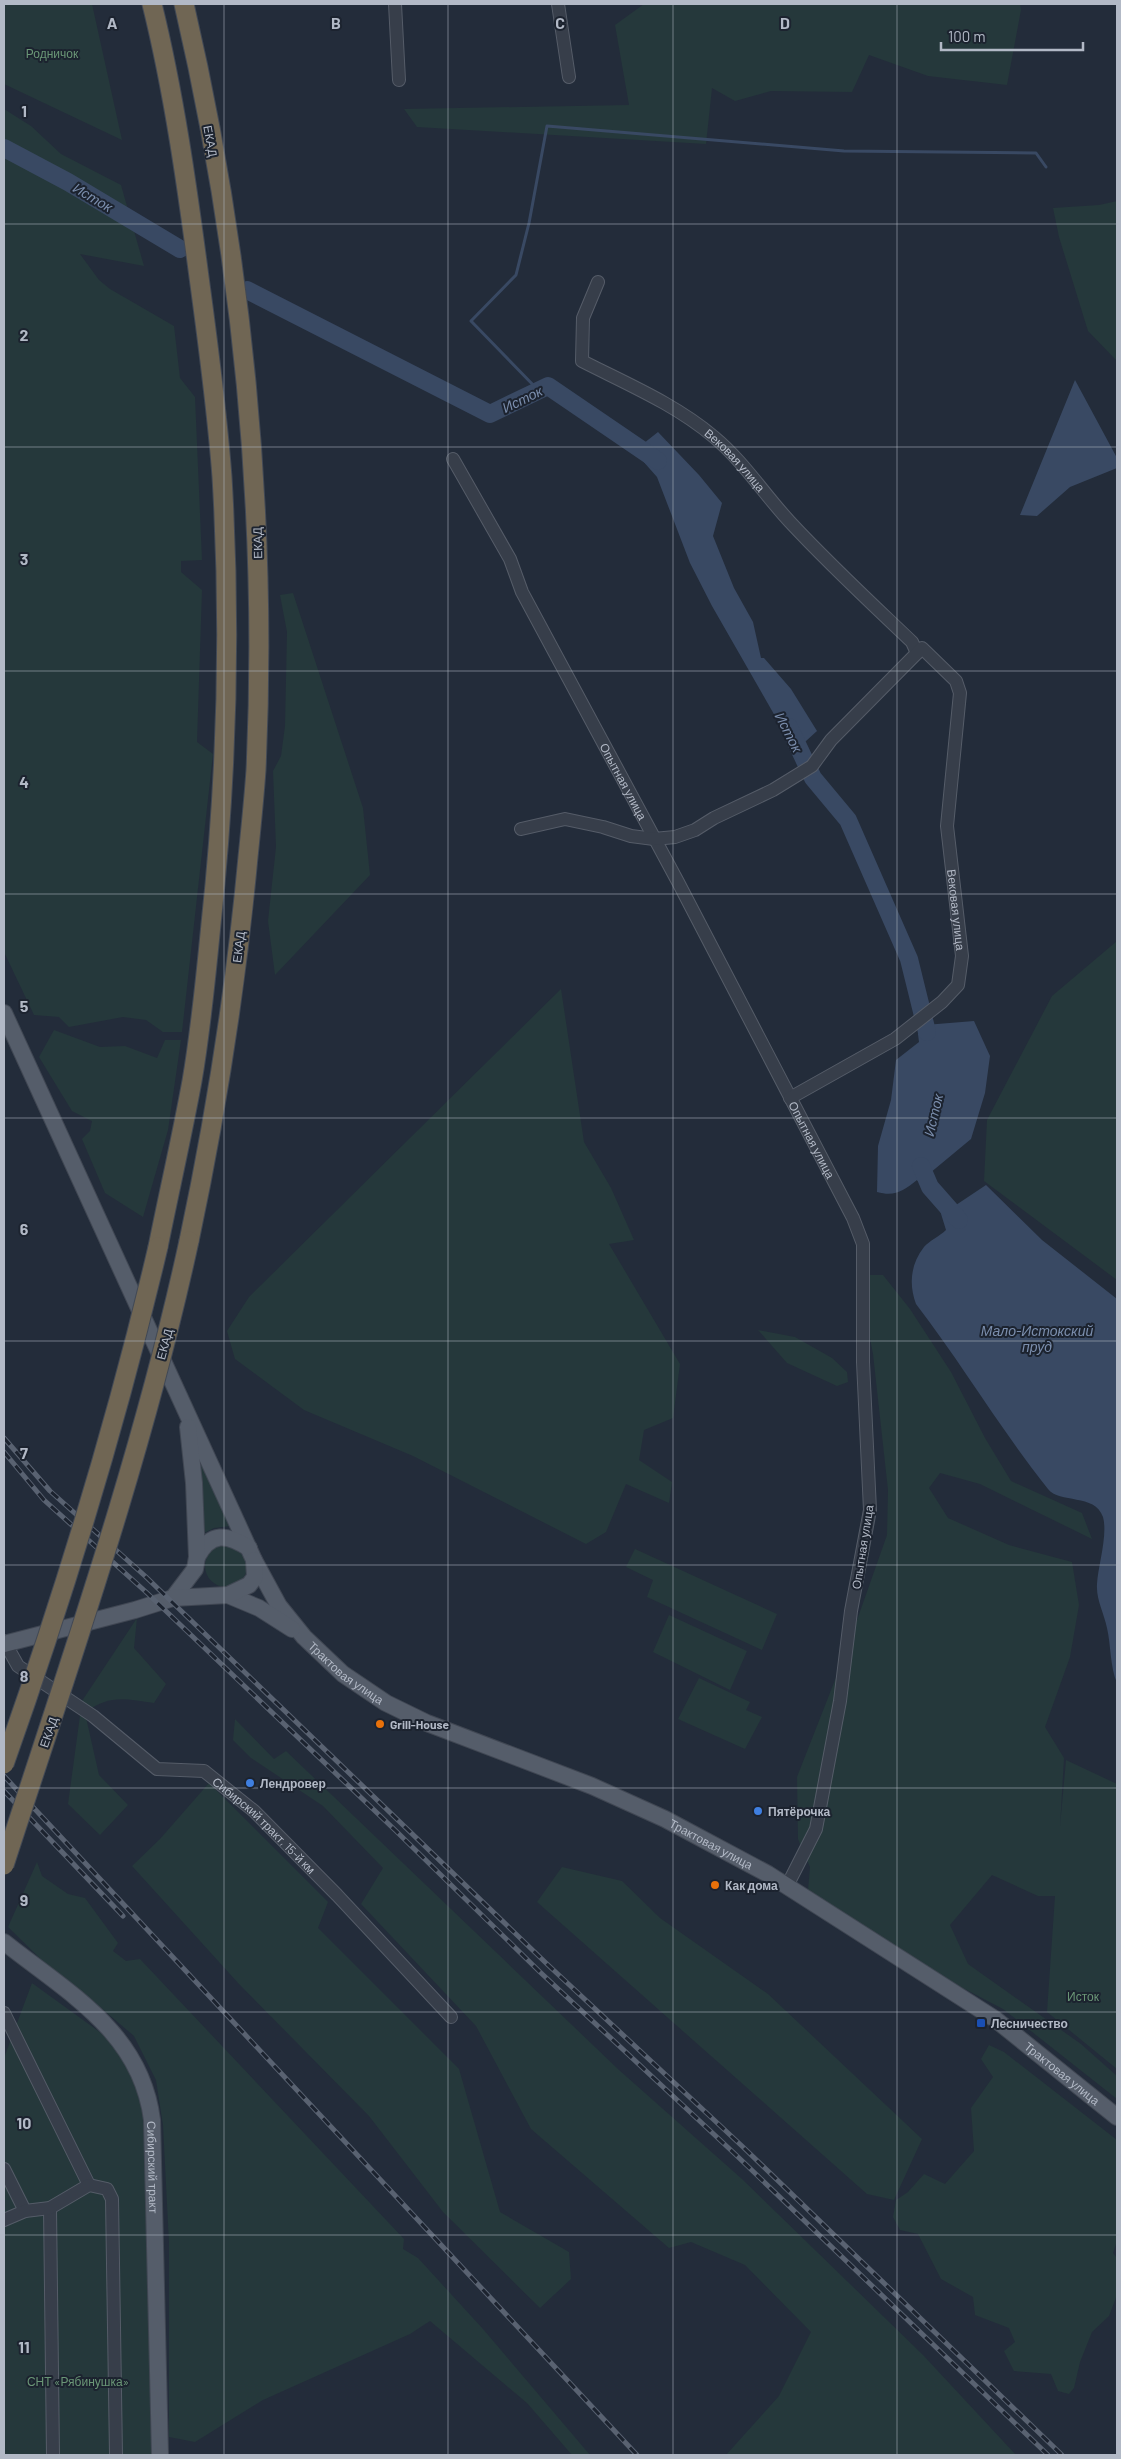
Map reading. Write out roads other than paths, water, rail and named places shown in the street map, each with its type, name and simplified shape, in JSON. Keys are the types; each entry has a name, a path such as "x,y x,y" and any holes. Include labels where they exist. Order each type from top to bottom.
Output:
{"highway":[{"path":"4,1764 90,1501 134,1344 158,1247 192,1079 207,965 219,850 224,763 226,591 222,475 191,218 173,106 152,4"},
{"name":"ЕКАД","path":"4,1864 98,1580 163,1349 212,1134 241,928 256,772 258,666 256,518 241,343 223,208 184,4"}],"main road":[{"path":"4,1013 87,1191 251,1554 279,1606 304,1637"},
{"path":"188,1417 194,1483 196,1563 205,1586 259,1608 304,1637"},
{"path":"4,1643 135,1610 173,1598 225,1595 250,1585 255,1577 251,1554 233,1538 223,1536 213,1539 202,1548 196,1563 173,1598"},
{"name":"Трактовая улица","path":"304,1637 343,1674 386,1703 427,1723 553,1770 650,1812 735,1856 787,1886 995,2019 1117,2117"},
{"name":"Сибирский тракт","path":"4,1942 109,2026 131,2056 149,2095 152,2120 160,2455"}],"street":[{"path":"395,4 399,80"},
{"path":"558,4 569,77"},
{"name":"Вековая улица","path":"598,282 583,318 582,361 681,412 715,438 754,478 785,516 831,565 956,682 960,693 947,826 960,939 962,970 958,985 924,1018 896,1040 790,1098"},
{"name":"Опытная улица","path":"453,458 510,559 522,592 654,838 853,1218 863,1244 863,1362 870,1510 852,1611 840,1702 816,1830 787,1886"},
{"path":"520,829 565,818 603,826 631,836 675,837 695,830 714,818 773,790 808,769 831,740 920,650"},
{"name":"Сибирский тракт, 15-й км","path":"4,1643 18,1666 92,1716 157,1769 204,1771 254,1812 337,1895 451,2017"},
{"path":"4,2013 89,2186"},
{"path":"4,2169 25,2211"},
{"path":"4,2220 25,2211 50,2208 89,2186 107,2189 112,2199 116,2455"},
{"path":"50,2208 53,2455"}],"water":[{"path":"1075,380 1117,458 1117,468 1070,487 1037,516 1020,515"},
{"path":"658,432 699,475 722,503 713,536 734,588 753,622 761,658 764,658 791,689 817,731 795,751 712,606 690,563 657,477 634,451"},
{"path":"974,1021 990,1056 985,1093 971,1139 930,1173 932,1185 925,1189 917,1180 898,1192 889,1194 877,1192 878,1146 891,1100 896,1060 919,1042 918,1034 925,1025"},
{"name":"Мало-Истокский пруд","path":"986,1185 1042,1240 1117,1299 1117,1683 1113,1670 1107,1628 1097,1590 1104,1533 1103,1517 1093,1505 1053,1494 1048,1489 1014,1444 916,1304 912,1290 913,1268 919,1254 926,1245 946,1230 938,1204 948,1200 956,1205"}],"waterway":[{"path":"539,391 471,321 516,275 529,223 547,126 844,151 1036,153 1046,167"},
{"name":"Исток","path":"4,148 68,182 180,249"},
{"name":"Исток","path":"247,290 490,414 548,386 658,461"},
{"name":"Исток","path":"789,727 813,778 848,820 909,959 927,1032"},
{"name":"Исток","path":"921,1166 930,1187 959,1220"}],"railway":[{"path":"4,1438 50,1491 145,1576 547,1964 743,2147 1062,2455"},
{"path":"4,1452 44,1500 146,1592 396,1831 540,1972 735,2154 1048,2455"},
{"path":"4,1776 637,2455"},
{"path":"4,1791 123,1916"}],"place":[{"name":"Grill-House","path":"380,1724"},
{"name":"Лендровер","path":"250,1783"},
{"name":"Пятёрочка","path":"758,1811"},
{"name":"Как дома","path":"715,1885"},
{"name":"Лесничество","path":"981,2023"}],"park label":[{"name":"Родничок","path":"52,53"},
{"name":"СНТ «Рябинушка»","path":"78,2381"}]}
